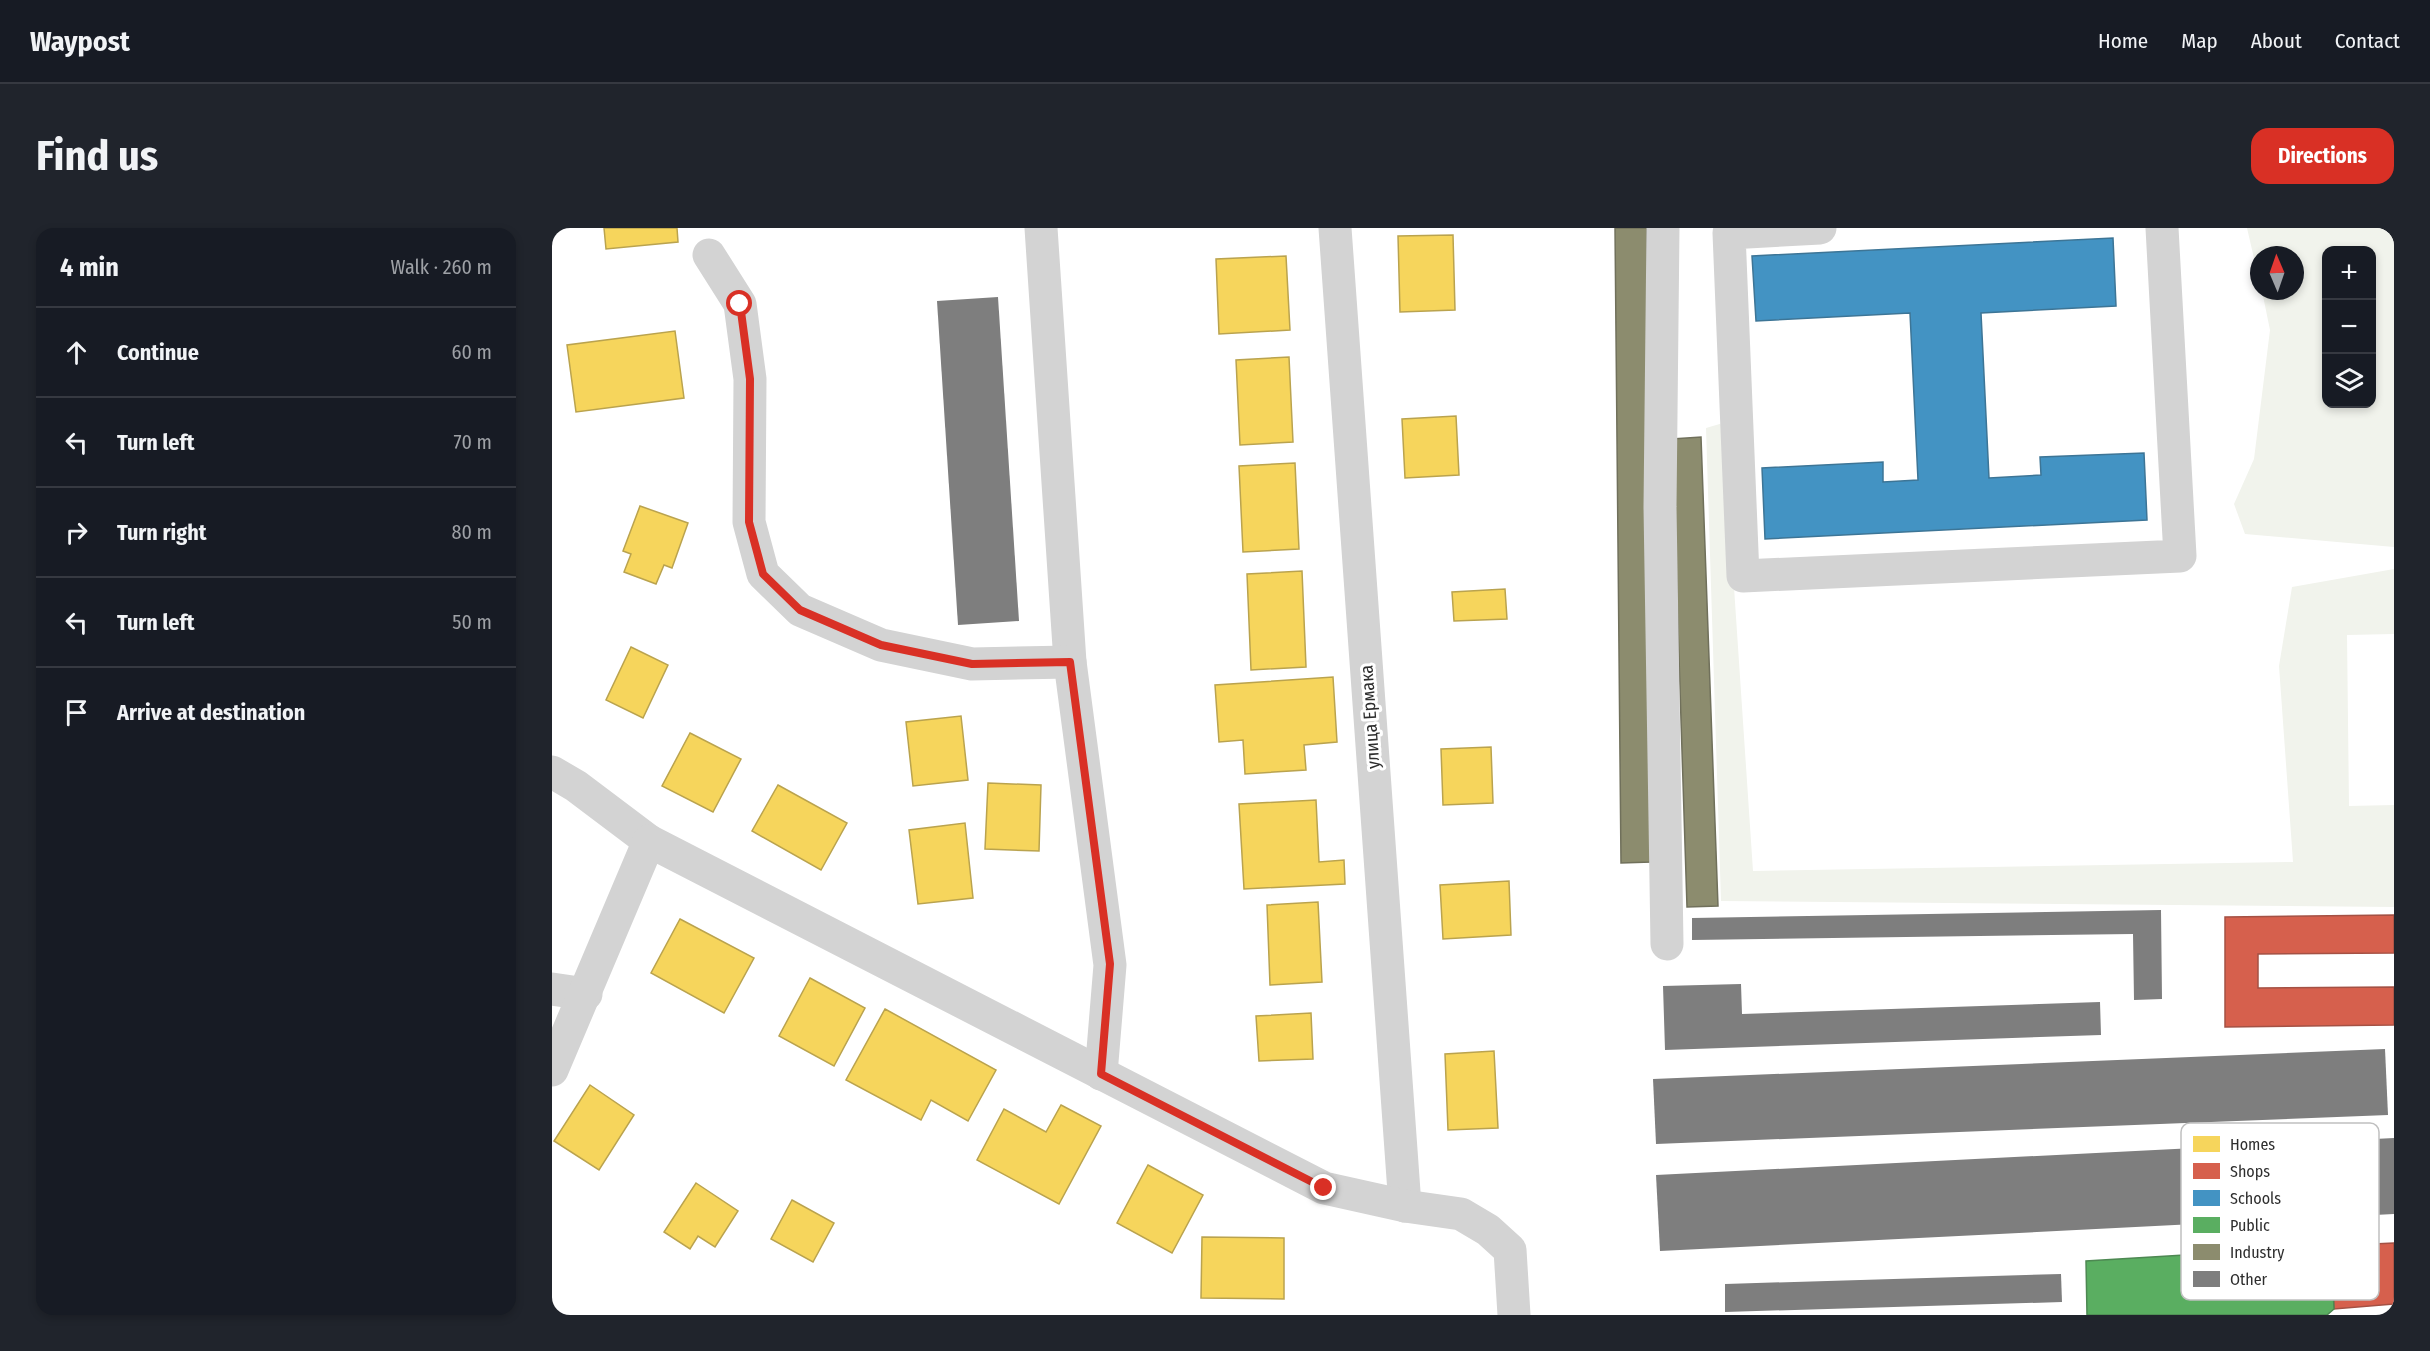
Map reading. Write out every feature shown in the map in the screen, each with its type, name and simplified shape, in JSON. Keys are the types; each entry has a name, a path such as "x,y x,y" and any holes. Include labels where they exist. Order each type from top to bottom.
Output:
{"street":[{"path":"1041,228 1070,662 1110,964 1101,1074"},
{"name":"улица Ермака","path":"1335,228 1405,1206"},
{"path":"1663,228 1660,507 1666,944"},
{"path":"1820,228 1729,233 1743,576 2180,556 2162,228"},
{"path":"709,255 740,304 750,379 749,522 763,574 800,610 881,645 972,664 1070,662"},
{"path":"552,772 576,786 649,841 1324,1188 1405,1206 1461,1214 1488,1230 1510,1250 1514,1315"},
{"path":"552,1070 649,841"},
{"path":"552,989 586,994"}],"shaded area":[{"path":"2247,228 2394,228 2394,547 2245,534 2234,504 2254,459 2270,330 2264,300 2304,300 2304,246 2251,246"},
{"path":"1723,423 1753,871 2293,862 2279,666 2292,587 2394,569 2394,634 2347,635 2349,806 2394,805 2394,907 1721,901 1706,428"}],"building: Homes":[{"path":"604,228 677,228 678,242 606,249"},
{"path":"1453,235 1455,310 1400,312 1398,236"},
{"path":"1286,256 1290,330 1219,334 1216,259"},
{"path":"675,331 684,398 576,412 567,345"},
{"path":"1289,357 1293,442 1240,445 1236,360"},
{"path":"1456,416 1459,475 1405,478 1402,419"},
{"path":"1295,463 1299,549 1243,552 1239,466"},
{"path":"640,506 688,523 672,568 664,565 656,584 624,572 631,554 623,551"},
{"path":"1302,571 1306,667 1251,670 1247,574"},
{"path":"1505,589 1507,619 1454,621 1452,592"},
{"path":"631,647 668,665 643,718 606,700"},
{"path":"1333,677 1337,742 1304,745 1306,770 1245,774 1243,740 1219,742 1215,685"},
{"path":"961,716 968,780 913,786 906,722"},
{"path":"690,733 741,759 713,812 662,786"},
{"path":"1491,747 1493,803 1443,805 1441,749"},
{"path":"988,783 1041,785 1039,851 985,849"},
{"path":"778,785 847,823 821,870 752,831"},
{"path":"1316,800 1319,862 1344,860 1345,884 1244,889 1239,804"},
{"path":"965,823 973,898 918,904 909,830"},
{"path":"1509,881 1511,935 1443,939 1440,885"},
{"path":"1318,902 1322,982 1270,985 1267,905"},
{"path":"680,919 754,958 724,1013 651,973"},
{"path":"810,978 865,1008 834,1066 779,1036"},
{"path":"885,1009 996,1070 968,1121 931,1100 921,1120 846,1080"},
{"path":"1311,1013 1313,1059 1259,1061 1256,1016"},
{"path":"1494,1051 1498,1128 1448,1130 1445,1054"},
{"path":"590,1085 634,1115 599,1170 554,1141"},
{"path":"1061,1105 1101,1126 1059,1204 977,1160 1004,1109 1046,1132"},
{"path":"1148,1165 1203,1195 1172,1253 1117,1223"},
{"path":"696,1183 738,1211 715,1247 698,1236 690,1249 664,1232"},
{"path":"792,1200 834,1223 813,1262 771,1239"},
{"path":"1202,1237 1284,1238 1284,1299 1201,1298"}],"building: Shops":[{"path":"2394,915 2394,953 2258,954 2258,988 2394,987 2394,1025 2225,1027 2225,917"},
{"path":"2394,1243 2394,1304 2334,1309 2334,1300 2379,1300 2379,1244"}],"building: Schools":[{"path":"2113,238 2116,306 1981,313 1989,478 2041,475 2040,457 2144,453 2147,520 1765,539 1762,468 1883,462 1883,482 1918,480 1910,313 1756,321 1752,256"}],"building: Public":[{"path":"2181,1255 2181,1300 2334,1300 2334,1309 2327,1315 2087,1315 2086,1261"}],"building: Industry":[{"path":"1615,228 1647,228 1651,862 1621,863"},
{"path":"1701,437 1718,906 1687,907 1672,439"}],"building: Other":[{"path":"998,297 1019,621 958,625 937,301"},
{"path":"2161,910 2162,999 2134,1000 2133,934 1692,940 1692,918"},
{"path":"1741,984 1742,1014 2100,1002 2101,1035 1665,1050 1663,986"},
{"path":"2385,1049 2388,1115 1656,1144 1653,1079"},
{"path":"2394,1138 2394,1214 2379,1215 2379,1139"},
{"path":"2181,1149 2181,1225 1660,1251 1656,1175"},
{"path":"2061,1274 2062,1302 1725,1312 1725,1284"}],"route":[{"path":"740,304 750,379 749,522 763,574 800,610 881,645 972,664 1070,662 1110,964 1101,1074 1324,1188"}]}
